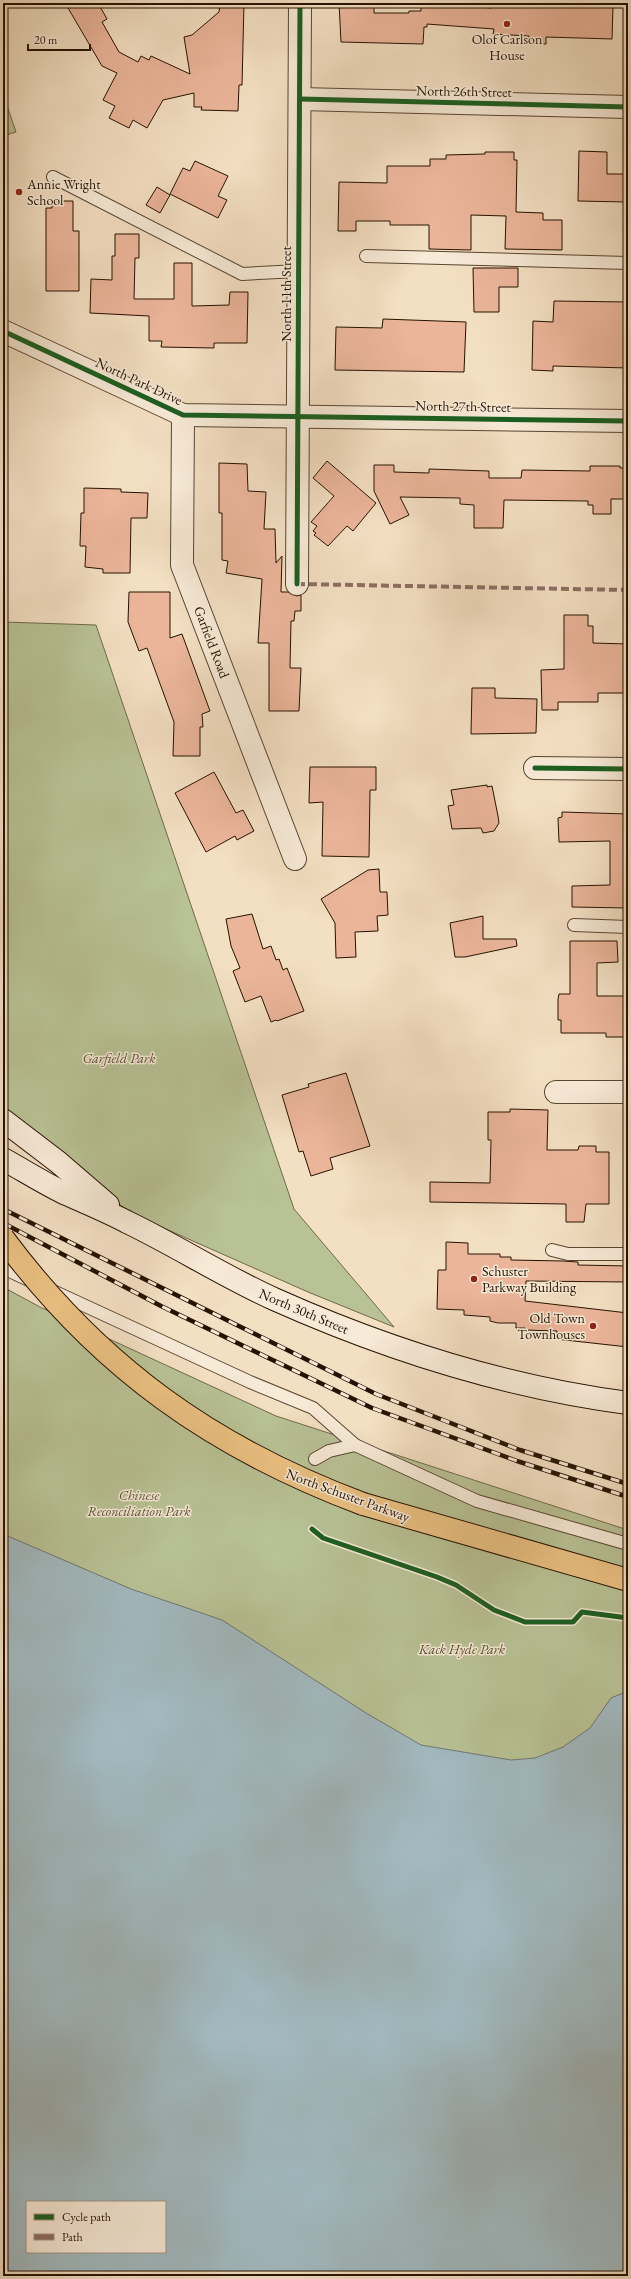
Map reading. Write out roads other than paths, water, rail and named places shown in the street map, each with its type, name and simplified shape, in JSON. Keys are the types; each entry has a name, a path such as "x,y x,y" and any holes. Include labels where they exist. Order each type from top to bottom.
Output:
{"highway":[{"name":"North Schuster Parkway","path":"3,1238 47,1294 114,1360 171,1405 202,1426 275,1468 363,1504 628,1580"}],"street":[{"name":"North 11th Street","path":"297,584 300,3"},
{"name":"North 26th Street","path":"300,99 628,107"},
{"name":"North Park Drive","path":"3,331 183,415 298,416"},
{"name":"Garfield Road","path":"183,415 182,565 295,859"},
{"name":"North 27th Street","path":"298,416 628,421"},
{"path":"535,768 628,769"},
{"path":"556,1092 628,1092"},
{"path":"3,1120 58,1162 128,1222"},
{"name":"North 30th Street","path":"3,1159 60,1191 128,1222 273,1299 332,1324 382,1342 476,1372 526,1385 628,1403"}],"lane":[{"path":"53,177 242,274 298,271"},
{"path":"366,256 628,263"},
{"path":"574,925 628,927"},
{"path":"552,1250 568,1254 628,1254"},
{"path":"3,1268 250,1382 313,1408 355,1445 477,1501 628,1544"},
{"path":"315,1459 329,1451 355,1445"}],"water":[{"path":"3,1534 131,1589 222,1620 366,1713 421,1745 511,1760 535,1758 563,1747 590,1728 611,1698 628,1691 628,2276 3,2276"}],"railway":[{"path":"3,1209 376,1394 520,1450 628,1484"},
{"path":"3,1223 161,1306 372,1408 517,1461 628,1497"}],"place":[{"name":"Olof Carlson House","path":"507,24"},
{"name":"Annie Wright School","path":"19,192"},
{"name":"Schuster Parkway Building","path":"474,1279"},
{"name":"Old Town Townhouses","path":"593,1326"}],"park label":[{"name":"Garfield Park","path":"119,1058"},
{"name":"Chinese Reconciliation Park","path":"139,1504"},
{"name":"Kack Hyde Park","path":"462,1649"}]}
